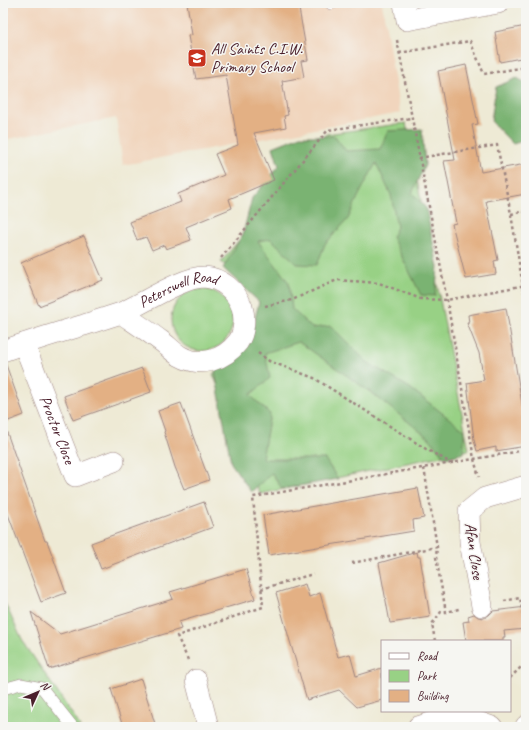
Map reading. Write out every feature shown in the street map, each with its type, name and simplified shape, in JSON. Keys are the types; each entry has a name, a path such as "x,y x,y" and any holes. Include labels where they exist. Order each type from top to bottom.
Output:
{"street":[{"path":"405,11 498,3"},
{"name":"Peterswell Road","path":"3,351 121,313 191,278 205,277 218,280 230,288 239,299 244,312"},
{"path":"240,339 244,326 244,312"},
{"name":"Peterswell Road","path":"121,313 169,346 179,355 192,361 206,362 220,358 231,350 240,339"},
{"name":"Proctor Close","path":"24,344 75,476 114,461"},
{"name":"Afan Close","path":"482,606 470,542 469,510 485,498 526,486"},
{"path":"196,680 208,727"},
{"path":"418,727 452,716 462,716 492,727"}],"lane":[{"path":"3,689 21,684 42,688 73,727"}],"path":[{"path":"405,11 395,28 399,54 447,300 474,459 485,498"},
{"path":"399,54 470,41 484,74 526,67"},
{"path":"205,277 328,130 411,118"},
{"path":"419,158 497,145 511,214 526,304"},
{"path":"511,214 526,212"},
{"path":"244,312 292,300 337,280 379,283 421,299 447,300 524,286"},
{"path":"240,339 269,361 314,378 426,449 451,463"},
{"path":"196,680 177,636 264,607 253,497 526,450"},
{"path":"352,563 437,547"},
{"path":"261,589 313,574"},
{"path":"435,640 432,624 442,612 446,612"},
{"path":"511,677 526,662"}],"shaded area":[{"name":"All Saints C.I.W. Primary School","path":"3,3 382,3 400,113 123,165 116,118 3,140"}],"green space":[{"path":"517,78 526,83 526,140 513,144 491,121 496,87"},
{"path":"406,123 469,450 260,494 213,374 243,357 265,319 253,285 221,262 326,134"},
{"path":"422,129 425,165 412,193 426,208 438,267 435,296 421,295 392,237 397,227 391,195 376,163 348,219 325,244 317,265 297,264 271,239 258,241 289,283 292,309 312,328 331,326 367,362 410,388 464,430 464,453 445,458 430,439 373,394 299,342 265,353 270,378 250,395 270,414 262,459 325,459 338,479 282,489 272,473 251,492 231,463 215,371 249,343 259,302 223,268 243,234 252,198 279,166 273,147 300,136 335,136 346,151 380,149 388,131"},
{"path":"202,289 219,294 224,298 228,303 233,320 228,337 224,342 219,346 202,351 185,346 180,342 176,337 171,320 176,303 180,298 185,294"},
{"path":"3,599 22,640 81,727 3,727"}],"building":[{"path":"187,3 298,3 308,60 301,61 304,77 282,81 288,115 284,116 286,127 254,133 274,180 229,199 232,208 186,227 191,240 166,249 164,245 152,250 146,237 137,240 130,222 181,202 178,194 224,175 215,154 238,145 226,75 196,79 188,36 192,35"},
{"path":"526,26 526,57 500,62 495,32"},
{"path":"466,65 478,124 472,125 481,172 526,164 526,194 486,201 498,260 494,261 496,274 466,279 452,224 456,223 444,161 455,160 438,71"},
{"path":"84,236 103,280 39,306 21,263"},
{"path":"506,308 526,428 526,446 496,451 496,447 477,451 474,440 467,383 484,380 479,353 467,323 469,323 468,315"},
{"path":"5,362 24,415 3,423 3,363"},
{"path":"142,368 151,392 73,420 64,396"},
{"path":"181,403 209,480 184,489 175,467 158,411"},
{"path":"6,430 45,541 47,541 66,593 41,602 3,501 3,431"},
{"path":"418,488 424,518 413,520 414,531 269,555 263,515"},
{"path":"204,502 213,527 101,569 91,543"},
{"path":"417,552 418,557 420,557 430,617 390,623 379,563"},
{"path":"246,569 255,599 179,622 181,629 49,669 31,612 60,634 173,599 170,592"},
{"path":"305,584 309,597 320,593 338,657 350,654 356,676 381,668 381,700 357,707 339,690 307,700 276,593"},
{"path":"526,607 526,629 504,631 505,637 503,637 503,640 466,640 463,622 469,621 468,616 474,614 478,617 484,618 493,611"},
{"path":"141,679 156,727 123,727 111,689"}],"place":[{"name":"All Saints C.I.W. Primary School","path":"197,58"}]}
